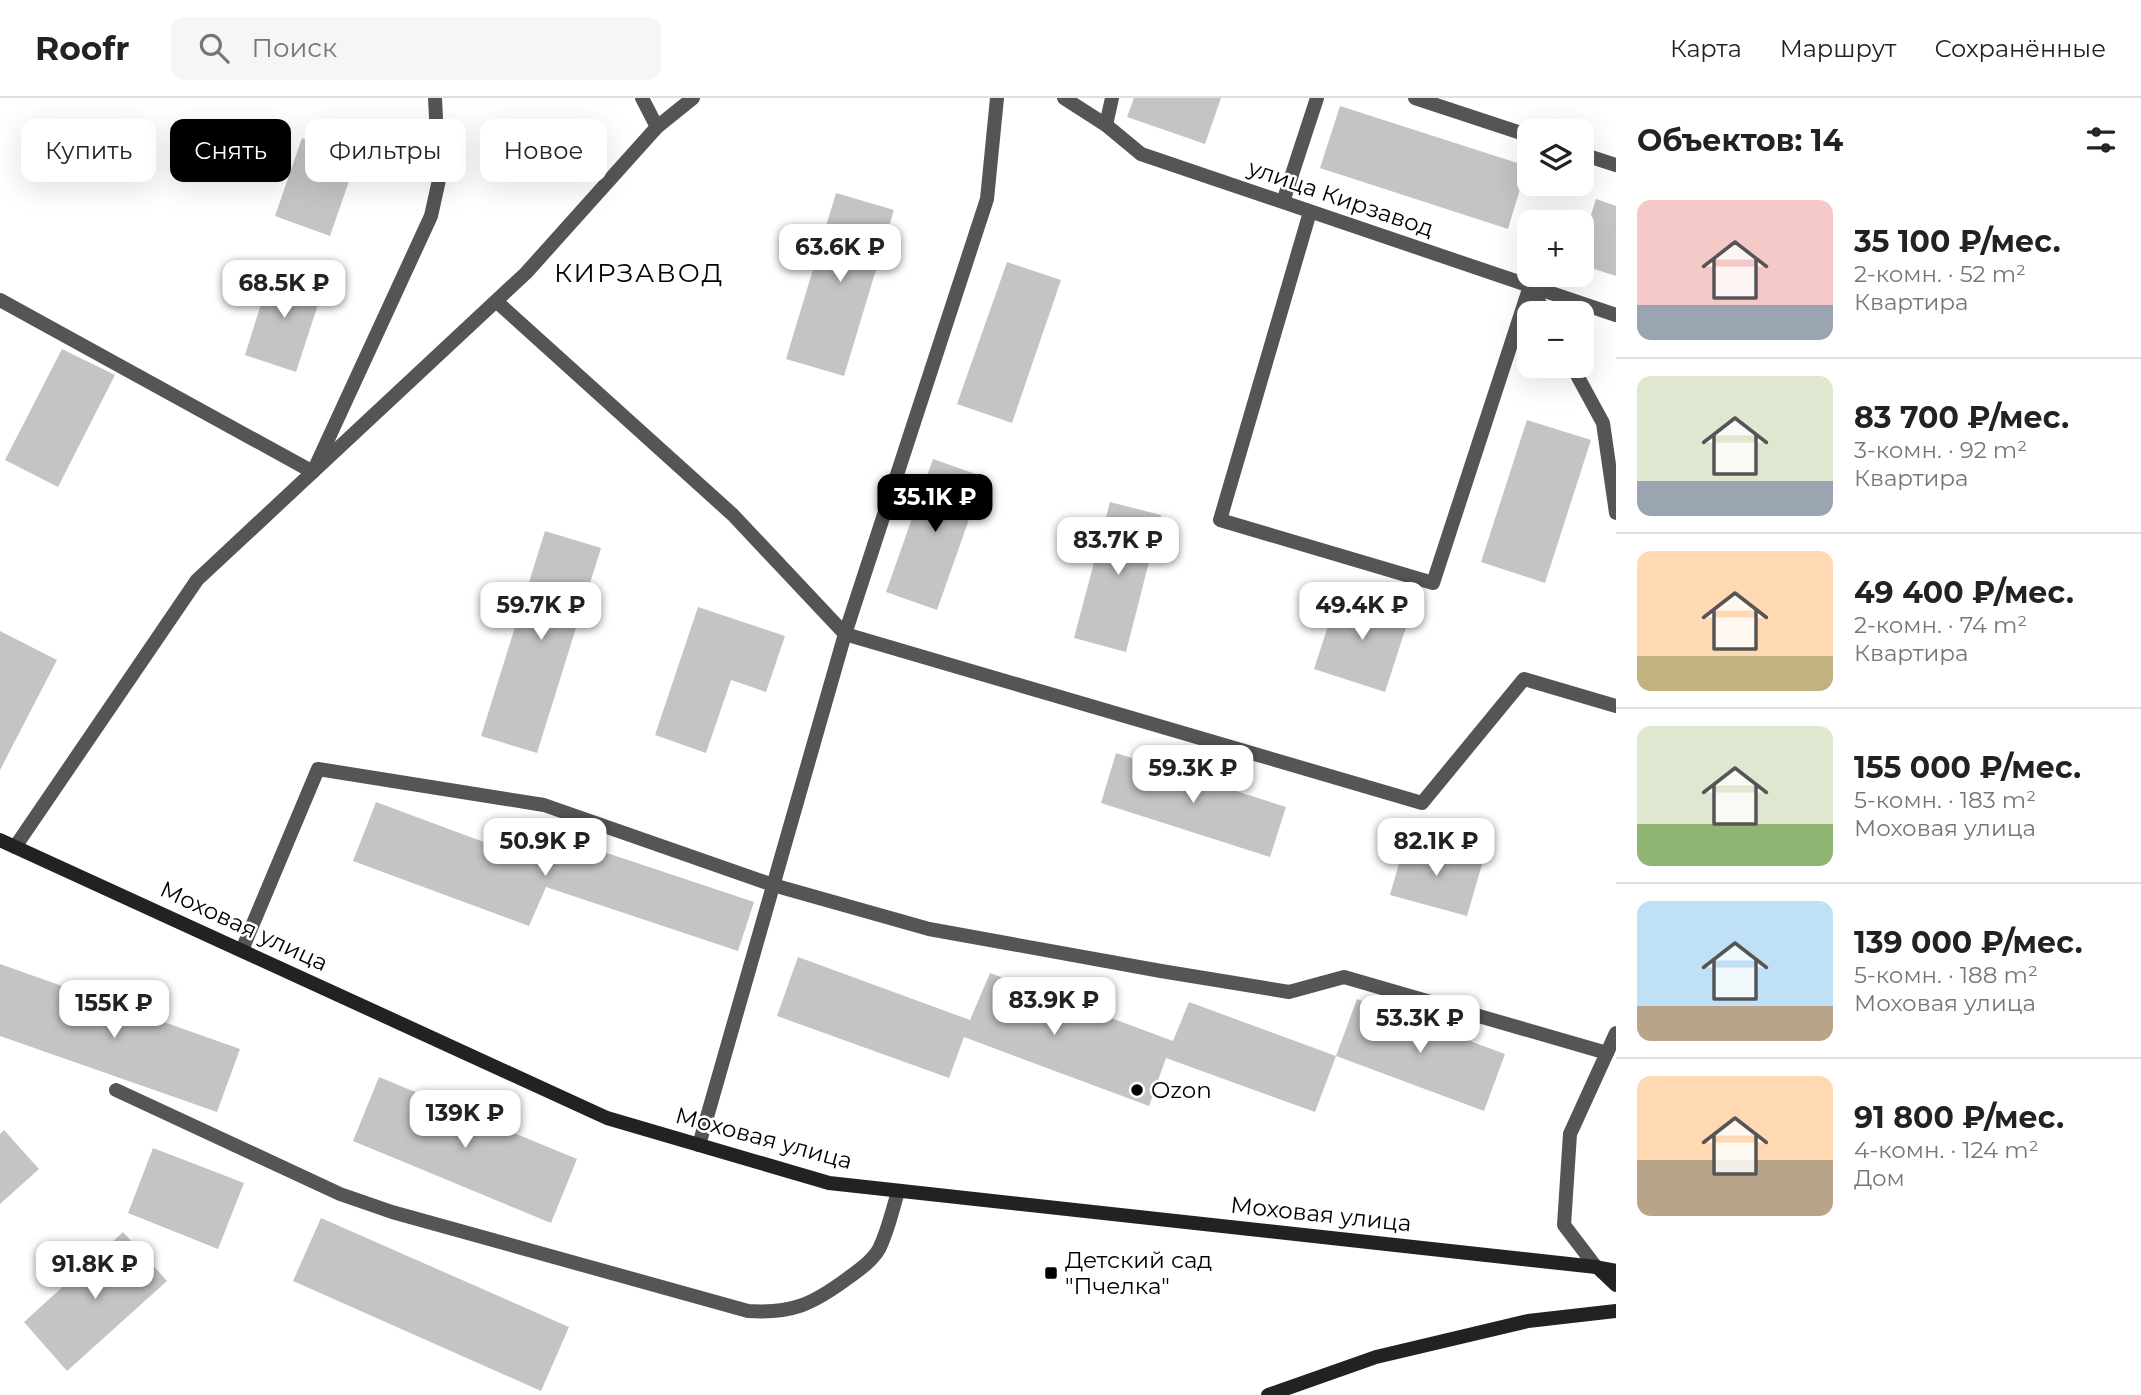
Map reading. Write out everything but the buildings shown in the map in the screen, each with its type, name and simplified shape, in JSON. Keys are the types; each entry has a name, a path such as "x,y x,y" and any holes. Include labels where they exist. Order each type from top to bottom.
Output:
{"street":[{"path":"313,472 431,216 439,180 435,98"},
{"path":"642,98 657,127"},
{"path":"15,847 197,580 526,273 657,127 693,98"},
{"path":"699,1145 845,634 986,199 997,98"},
{"name":"улица Кирзавод","path":"1064,98 1106,125 1141,154 1517,282"},
{"path":"1106,125 1112,98"},
{"path":"1283,202 1317,98"},
{"path":"1415,98 1517,132"},
{"path":"1594,158 1616,165"},
{"path":"1310,212 1220,520 1433,583 1530,287"},
{"name":"улица Кирзавод","path":"1533,287 1616,315"},
{"path":"0,300 313,472"},
{"path":"496,301 733,515 845,634 1422,803 1524,679 1616,706"},
{"path":"1579,378 1603,423 1616,513"},
{"path":"242,950 318,769 544,805 773,885 929,929 1289,992 1344,977 1607,1053"},
{"name":"Моховая улица","path":"0,840 607,1118 829,1183 1596,1266 1616,1271"},
{"path":"1616,1033 1570,1134 1564,1225 1596,1266 1616,1285"},
{"path":"116,1090 340,1194 392,1212 748,1311 794,1310 824,1296 868,1263 878,1251 898,1192"},
{"path":"1268,1395 1376,1357 1528,1321 1616,1311"}],"place":[{"name":"Ozon","path":"1137,1090"},
{"name":"Детский сад \"Пчелка\"","path":"1051,1273"}],"district":[{"name":"КИРЗАВОД","path":"639,273"}]}
